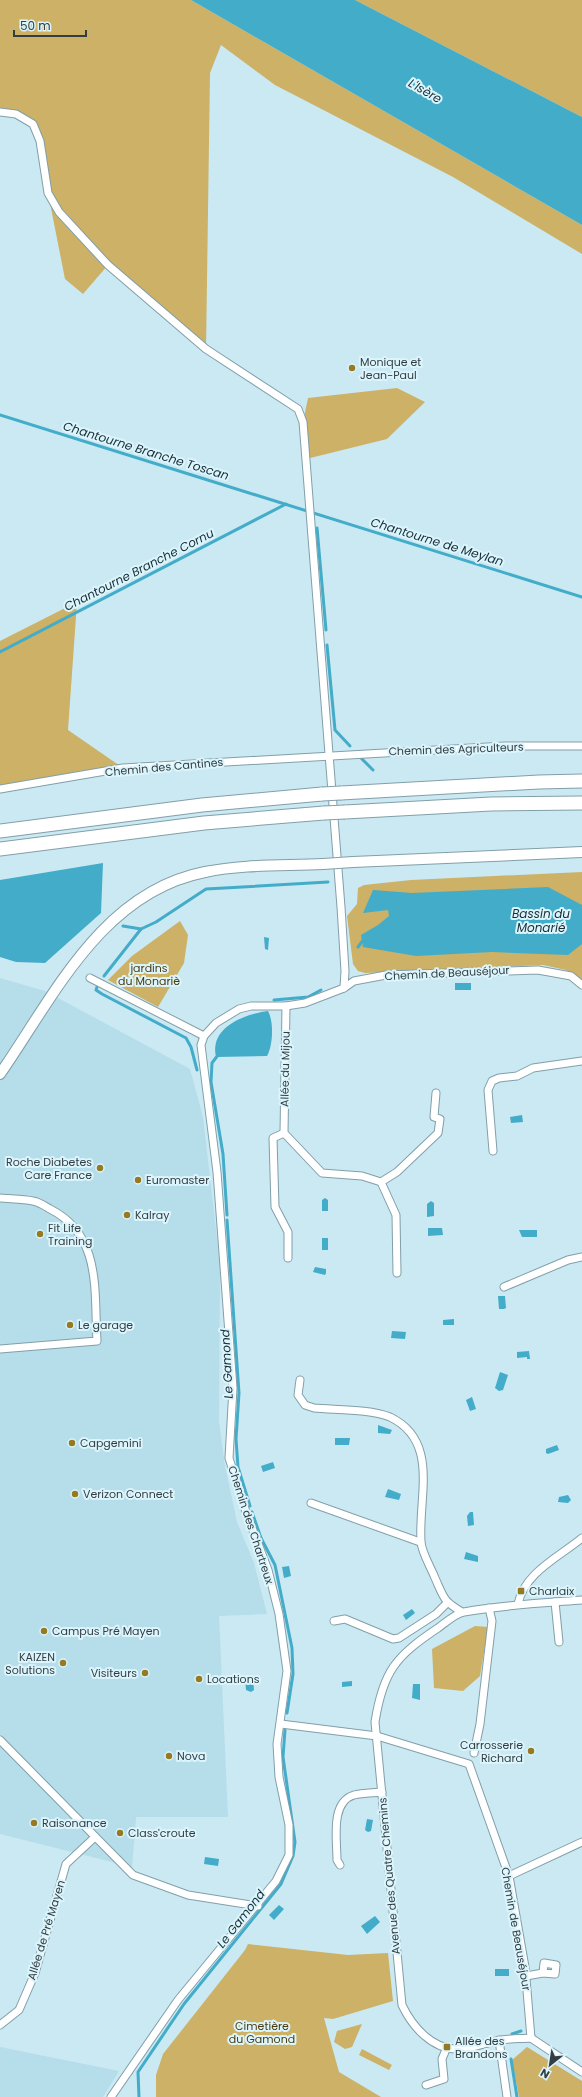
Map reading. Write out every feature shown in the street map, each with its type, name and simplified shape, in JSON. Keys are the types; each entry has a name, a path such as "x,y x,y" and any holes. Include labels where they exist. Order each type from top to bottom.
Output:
{"highway":[{"path":"0,831 187,807 322,794 582,781"},
{"path":"0,849 189,825 324,813 483,804 582,803"}],"main road":[{"path":"0,1074 89,944 121,913 144,896 169,883 204,872 226,869 582,852"}],"street":[{"path":"0,112 16,114 33,124 40,141 48,193 59,212 108,265 206,349 298,409 303,422 312,519 326,728 330,755 346,971 344,988"},
{"name":"Chemin des Agriculteurs","path":"330,755 505,746 582,746"},
{"name":"Chemin des Cantines","path":"0,790 124,768 330,755"},
{"name":"Chemin de Beauséjour","path":"204,1036 216,1023 239,1008 251,1006 286,1006 305,1003 344,988 354,981 386,975 538,970 570,976 582,985"},
{"path":"90,978 204,1036"},
{"name":"Allée du Mijou","path":"284,1133 286,1006"},
{"name":"Chemin des Chartreux","path":"111,2097 178,2000 258,1906 276,1881 289,1855 289,1825 278,1764 277,1744 281,1724 287,1671 278,1614 268,1570 246,1512 229,1458 233,1388 217,1172 202,1045 204,1036"},
{"path":"493,1151 488,1090 492,1081 499,1078 517,1076 533,1068 582,1061"},
{"path":"381,1182 397,1172 438,1133 440,1119 434,1117 436,1092"},
{"path":"288,1258 288,1232 275,1206 273,1138 284,1133 322,1173 362,1176 381,1182 396,1215 397,1273"},
{"path":"0,1198 34,1201 59,1213 76,1227 86,1243 91,1260 97,1340 0,1350"},
{"path":"504,1287 568,1260 582,1257"},
{"path":"300,1380 298,1395 305,1405 314,1408 374,1413 389,1417 405,1427 414,1437 422,1452 423,1497 420,1542 447,1603 462,1612"},
{"path":"312,1503 420,1542"},
{"path":"518,1604 521,1591 530,1578 582,1538"},
{"name":"Avenue des Quatre Chemins","path":"531,2038 499,2040 457,2049 447,2047 433,2042 420,2033 409,2019 402,2005 375,1722 379,1697 384,1682 394,1664 405,1652 462,1612 518,1604 582,1600"},
{"path":"555,1602 559,1642"},
{"path":"334,1621 345,1618 393,1639 399,1638 436,1614 447,1603"},
{"path":"474,1753 480,1724 492,1621 489,1608"},
{"path":"436,1614 443,1625"},
{"path":"281,1724 377,1736"},
{"name":"Chemin de Beauséjour","path":"377,1736 469,1764 509,1876 526,1976 531,2038"},
{"path":"0,1740 134,1875 188,1895 258,1906"},
{"path":"340,1865 337,1860 338,1810 344,1802 353,1795 382,1792"},
{"name":"Allée de Pré Mayen","path":"0,2025 19,2010 35,1973 66,1864 95,1837"},
{"path":"509,1876 582,1842"},
{"path":"526,1976 543,1973"},
{"path":"531,2038 582,2072"},
{"path":"499,2040 508,2097"},
{"path":"426,2085 444,2079 442,2060 447,2047"}],"shaded area":[{"path":"0,978 45,991 190,1069 203,1117 220,1264 219,1422 225,1466 237,1522 254,1563 267,1614 219,1616 228,1817 136,1817 132,1867 0,1834"},
{"path":"0,2047 119,2071 103,2097 0,2097"}],"green space":[{"path":"0,0 191,0 582,225 582,254 453,177 275,85 221,45 210,73 206,349 108,265 83,294 65,279 48,193 40,141 25,118 0,112"},
{"path":"355,0 582,0 582,117"},
{"path":"397,388 425,402 387,439 306,459 303,422 308,398"},
{"path":"77,602 68,730 123,768 0,789 0,641"},
{"name":"Bassin du Monarié","path":"582,872 582,981 566,970 543,965 365,973 358,971 353,964 347,916 357,904 358,888 364,885 411,880"},
{"name":"jardins du Monariè","path":"180,921 188,935 184,963 158,1007 108,980 132,956"},
{"path":"475,1626 488,1627 480,1676 463,1691 434,1688 432,1649"},
{"name":"Cimetière du Gamond","path":"248,1944 348,1955 388,1953 393,2001 333,2019 324,2018 339,2072 381,2097 156,2097 156,2075 163,2054 245,1950"},
{"path":"362,2024 352,2047 345,2049 334,2042 337,2031"},
{"path":"527,2047 582,2081 582,2097 519,2097 512,2060"},
{"path":"362,2049 392,2065 389,2070 359,2055"}],"water":[{"name":"L'Isère","path":"191,0 355,0 582,117 582,225"},
{"path":"103,863 101,913 45,963 16,962 0,957 0,880"},
{"name":"Bassin du Monarié","path":"548,887 582,905 582,944 568,955 492,952 416,956 363,947 361,935 378,925 389,916 388,910 363,913 373,890 412,893"},
{"path":"264,937 269,938 268,950 265,949"},
{"path":"455,983 471,983 471,990 455,990"},
{"path":"268,1011 271,1021 272,1034 271,1046 267,1056 216,1057 215,1047 223,1030 249,1015"},
{"path":"522,1115 523,1122 511,1123 510,1117"},
{"path":"325,1198 328,1200 328,1211 322,1211 322,1200"},
{"path":"431,1201 434,1203 434,1216 427,1217 427,1204"},
{"path":"428,1228 442,1228 443,1235 428,1236"},
{"path":"519,1230 537,1230 537,1237 522,1237"},
{"path":"322,1238 328,1238 328,1250 322,1250"},
{"path":"315,1267 326,1269 325,1275 313,1272"},
{"path":"498,1296 505,1296 506,1308 499,1309"},
{"path":"454,1319 454,1325 443,1325 443,1320"},
{"path":"392,1331 406,1332 405,1339 391,1338"},
{"path":"529,1351 530,1359 527,1359 527,1357 517,1358 517,1352"},
{"path":"500,1372 508,1375 503,1390 499,1391 495,1388"},
{"path":"472,1397 476,1409 470,1411 466,1400"},
{"path":"378,1425 392,1430 390,1434 378,1433"},
{"path":"335,1438 350,1438 349,1445 335,1445"},
{"path":"557,1445 559,1450 548,1454 546,1453 546,1449"},
{"path":"273,1462 275,1468 263,1472 261,1466"},
{"path":"388,1489 401,1494 399,1500 385,1497"},
{"path":"568,1495 571,1500 568,1503 558,1502 559,1497"},
{"path":"470,1512 473,1512 474,1525 468,1526 467,1516"},
{"path":"466,1552 478,1556 478,1562 464,1559"},
{"path":"289,1566 291,1576 284,1578 282,1567"},
{"path":"412,1609 415,1613 406,1620 403,1615"},
{"path":"245,1678 253,1678 254,1690 251,1692 246,1690"},
{"path":"352,1681 352,1686 342,1687 342,1682"},
{"path":"413,1684 420,1684 420,1700 412,1698"},
{"path":"367,1819 373,1820 371,1831 368,1832 365,1830"},
{"path":"205,1857 219,1859 218,1866 204,1864"},
{"path":"279,1905 284,1909 274,1920 269,1915"},
{"path":"375,1916 380,1922 367,1934 361,1926"},
{"path":"495,1969 509,1969 509,1976 495,1976"}],"waterway":[{"name":"Chantourne de Meylan","path":"0,415 582,597"},
{"name":"Chantourne Branche Cornu","path":"0,652 286,504"},
{"path":"317,528 326,630"},
{"path":"327,645 335,730 350,746"},
{"path":"360,757 373,770"},
{"path":"123,926 141,929 156,922 206,889 328,882"},
{"path":"104,976 141,929"},
{"name":"Le Gamond","path":"358,947 364,939"},
{"path":"97,987 96,990 102,994 186,1038 191,1047 197,1070"},
{"name":"Le Gamond","path":"274,1000 308,997 321,990"},
{"name":"Le Gamond","path":"218,1055 212,1063 211,1082 223,1154 227,1215"},
{"name":"Le Gamond","path":"227,1220 239,1393 236,1439 238,1467 250,1506"},
{"name":"Le Gamond","path":"252,1512 261,1538 275,1565 292,1648 293,1674 287,1713"},
{"name":"Le Gamond","path":"139,2097 138,2072 184,2004 281,1884 293,1856 295,1842 283,1757 285,1730"},
{"path":"512,2034 521,2031"},
{"path":"511,2059 517,2097"}],"place":[{"name":"Monique et Jean-Paul","path":"352,368"},
{"name":"Roche Diabetes Care France","path":"100,1168"},
{"name":"Euromaster","path":"138,1180"},
{"name":"Kalray","path":"127,1215"},
{"name":"Fit Life Training","path":"40,1234"},
{"name":"Le garage","path":"70,1325"},
{"name":"Capgemini","path":"72,1443"},
{"name":"Verizon Connect","path":"75,1494"},
{"name":"Charlaix","path":"521,1591"},
{"name":"Campus Pré Mayen","path":"44,1631"},
{"name":"KAIZEN Solutions","path":"63,1663"},
{"name":"Visiteurs","path":"145,1673"},
{"name":"Locations","path":"199,1679"},
{"name":"Carrosserie Richard","path":"531,1751"},
{"name":"Nova","path":"169,1756"},
{"name":"Raisonance","path":"34,1823"},
{"name":"Class'croute","path":"120,1833"},
{"name":"Allée des Brandons","path":"447,2047"}],"water label":[{"name":"Chantourne Branche Toscan","path":"146,451"}]}
